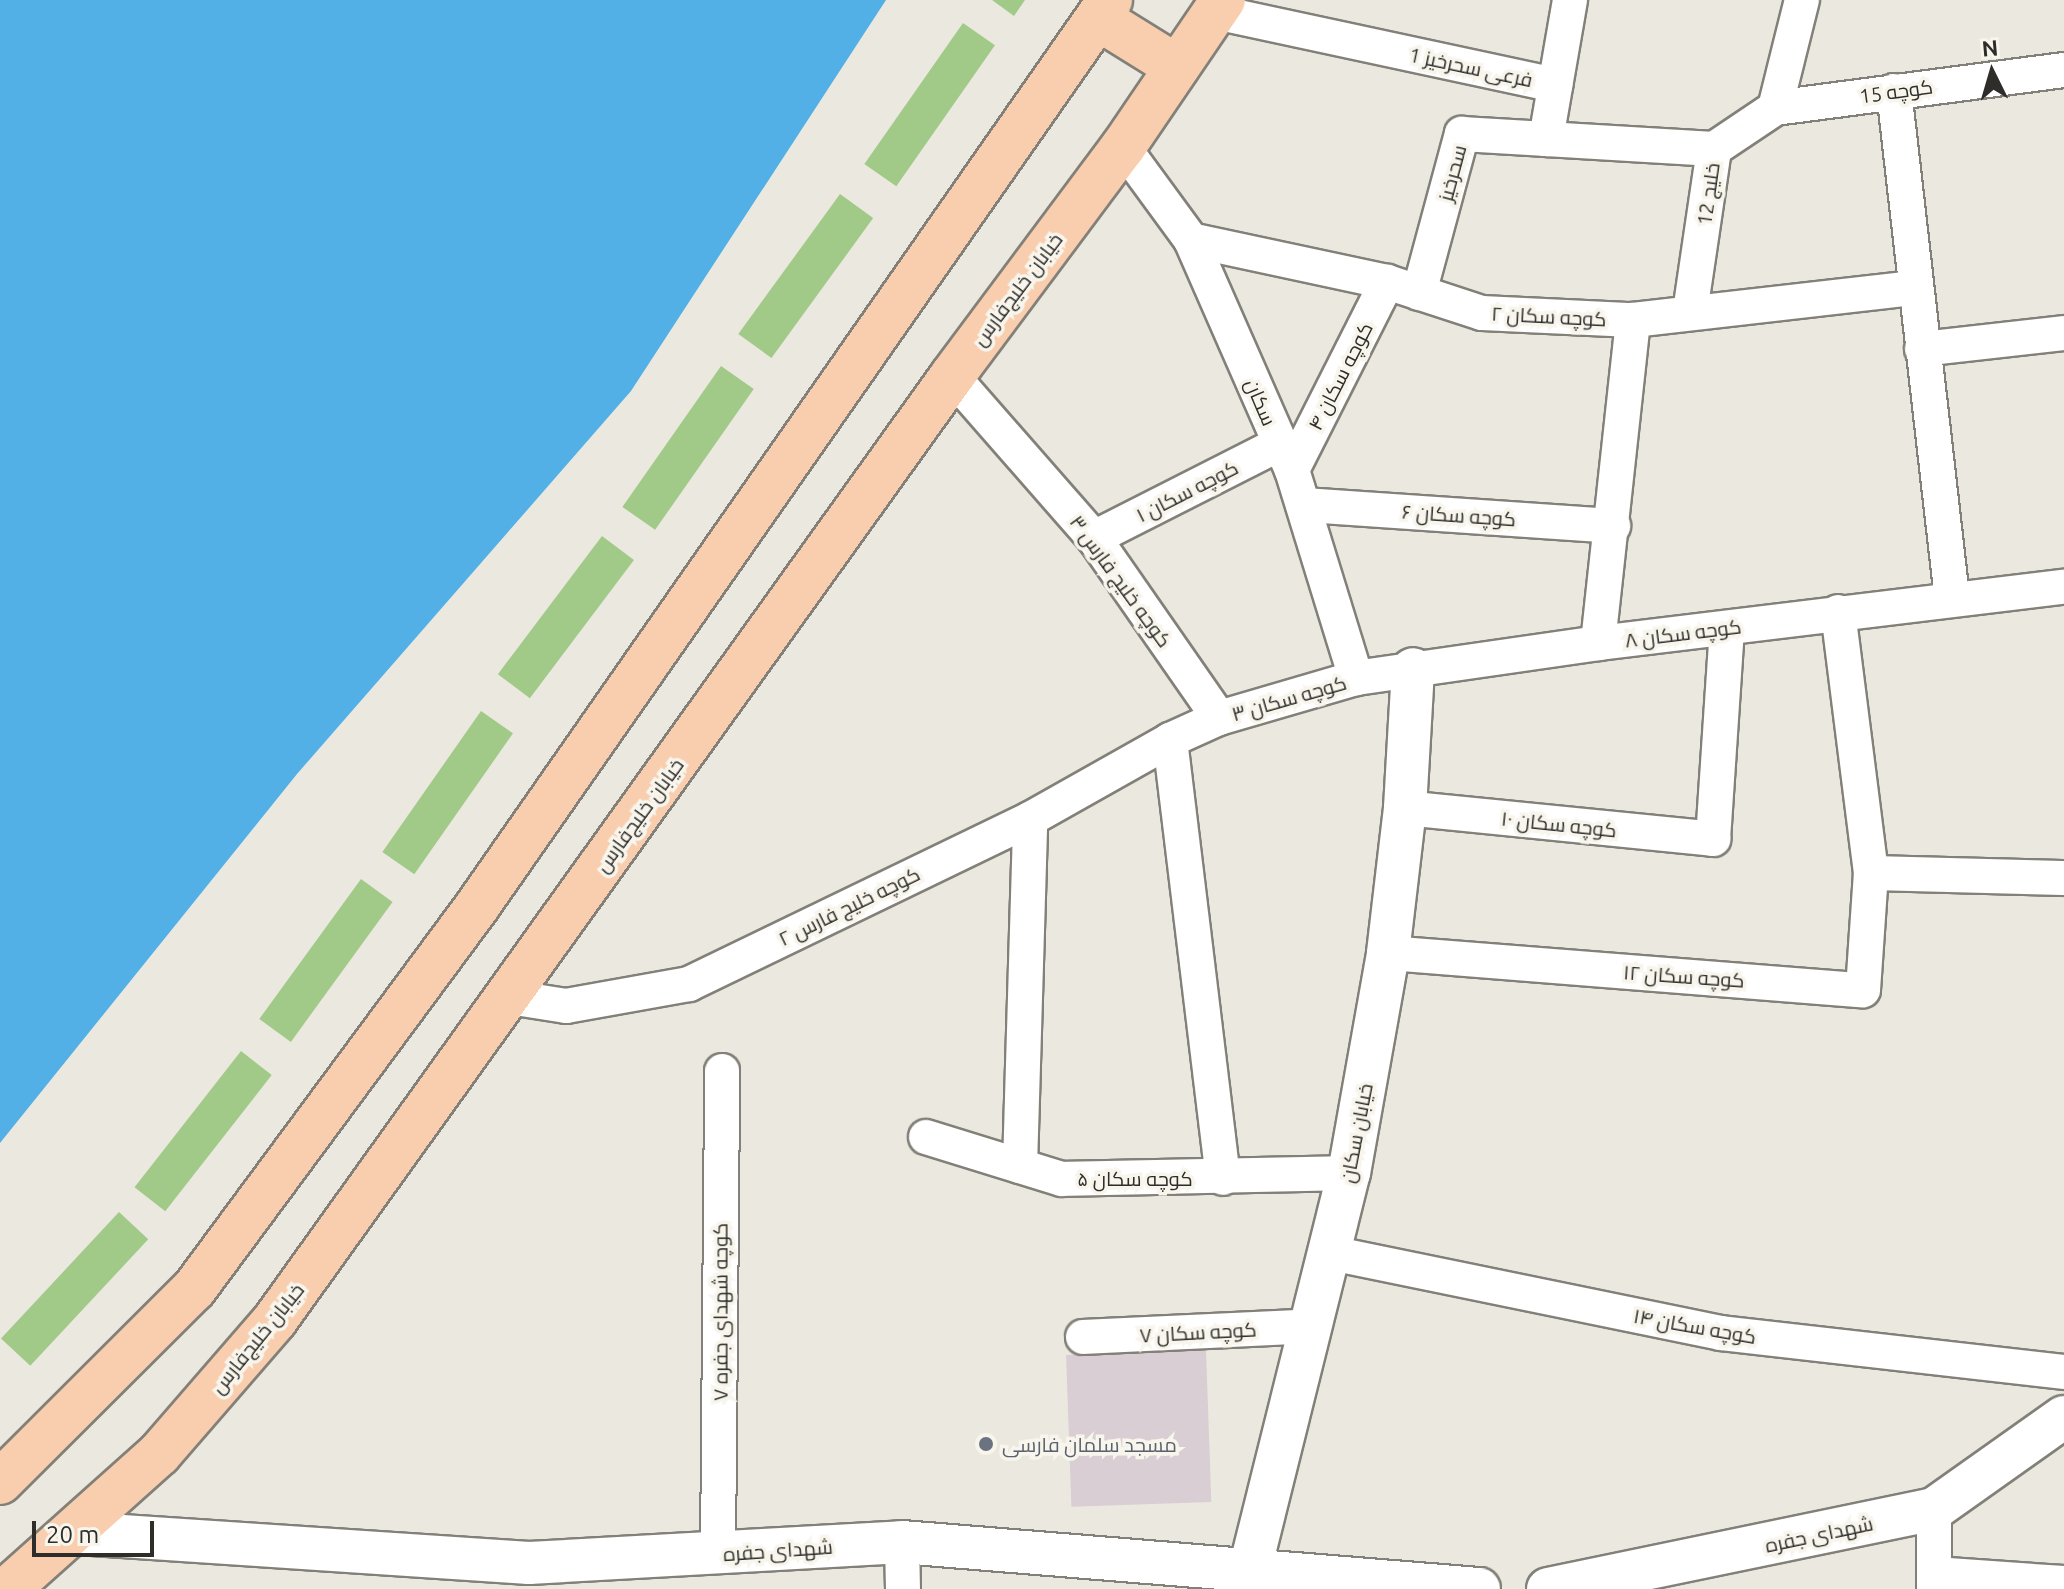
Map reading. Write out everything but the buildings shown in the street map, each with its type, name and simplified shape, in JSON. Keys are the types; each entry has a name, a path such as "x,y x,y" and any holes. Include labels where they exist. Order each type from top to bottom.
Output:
{"main road":[{"name":"خیابان خلیج‌فارس","path":"8,1589 77,1533 159,1454 275,1320 952,376 1123,147 1219,6"},
{"path":"0,1482 194,1289 478,905 1104,9 1177,67"}],"street":[{"path":"1555,85 1570,0"},
{"path":"1775,108 1802,0"},
{"name":"فرعی سحرخیز 1","path":"1219,6 1555,85 1546,139"},
{"name":"کوچه 15","path":"1775,108 2064,70"},
{"path":"1894,91 1914,288 1952,598"},
{"name":"خلیج 12","path":"1690,312 1714,149 1775,108"},
{"name":"سحرخیز","path":"1419,293 1462,134 1546,139"},
{"path":"1546,139 1714,149"},
{"name":"سکان","path":"1123,147 1191,240 1306,505 1356,678"},
{"name":"کوچه سکان ۲","path":"1191,240 1387,282 1482,313 1633,320 1914,288"},
{"name":"کوچه سکان ۴","path":"1286,457 1387,282"},
{"path":"1598,643 1633,320"},
{"path":"1922,349 2064,333"},
{"name":"کوچه خلیج فارس ۳","path":"952,376 1094,538 1219,718"},
{"name":"کوچه سکان ۱","path":"1094,538 1286,457"},
{"name":"کوچه سکان ۶","path":"1306,505 1613,526"},
{"name":"کوچه سکان ۸","path":"1413,669 1838,612 2064,587"},
{"path":"1838,612 1871,873 2064,878"},
{"name":"کوچه سکان ۱۰","path":"1405,808 1713,839 1727,628"},
{"name":"کوچه سکان ۳","path":"1170,740 1219,718 1356,678 1413,669"},
{"name":"خیابان سکان","path":"1247,1580 1349,1173 1388,953 1405,808 1413,669"},
{"path":"1170,740 1223,1178"},
{"name":"کوچه خلیج فارس ۲","path":"509,997 566,1006 689,984 1030,819 1170,740"},
{"path":"1020,1166 1030,819"},
{"name":"کوچه سکان ۱۲","path":"1388,953 1863,990 1871,873"},
{"name":"کوچه شهدای جفره ۷","path":"718,1554 722,1071"},
{"name":"کوچه سکان ۵","path":"926,1137 1062,1179 1349,1173"},
{"name":"کوچه سکان ۱۴","path":"1331,1253 1721,1333 2064,1372"},
{"name":"کوچه سکان ۷","path":"1083,1337 1313,1326"},
{"name":"شهدای جفره","path":"1548,1589 1671,1577 1934,1509 2064,1417"},
{"path":"1934,1509 1934,1582 2064,1583"},
{"name":"شهدای جفره","path":"77,1533 530,1576 718,1554 902,1542 1247,1580 1479,1589"},
{"path":"902,1542 903,1589"}],"green space":[{"path":"992,0 1025,0 1014,16"},
{"path":"963,23 995,45 896,186 864,164"},
{"path":"840,194 873,218 771,358 738,334"},
{"path":"721,366 754,389 655,530 622,507"},
{"path":"602,536 634,560 530,698 498,674"},
{"path":"481,711 513,733 414,874 382,852"},
{"path":"361,879 393,902 291,1042 259,1019"},
{"path":"241,1051 272,1075 165,1211 134,1187"},
{"path":"119,1212 148,1239 30,1366 1,1339"}],"water":[{"path":"0,0 886,0 631,391 297,774 0,1143"}],"place":[{"name":"مسجد سلمان فارسی","path":"986,1444"}]}
